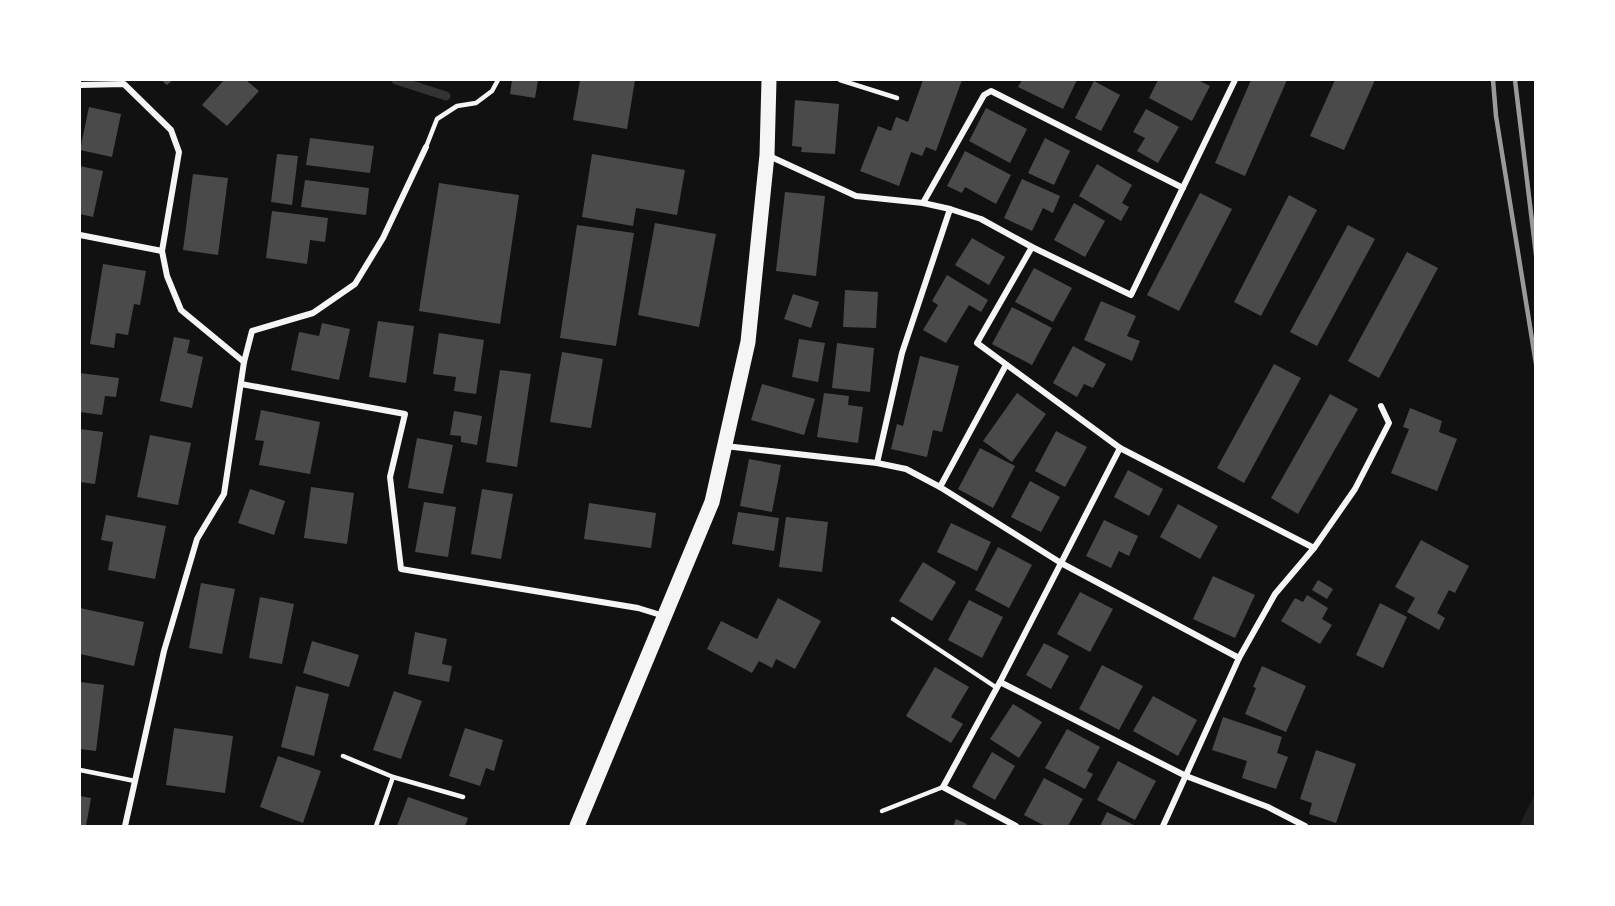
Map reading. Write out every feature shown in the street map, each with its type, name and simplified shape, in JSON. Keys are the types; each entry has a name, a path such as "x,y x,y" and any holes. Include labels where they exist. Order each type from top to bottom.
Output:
{"main road":[{"path":"577,826 712,502 748,342 767,155 769,80"}],"street":[{"path":"767,155 856,195 923,203 981,219 1032,247 1131,295 1235,80"},
{"path":"80,85 124,84 171,130 179,152 162,252 167,276 181,310 244,362"},
{"path":"923,203 984,95 991,91 1183,188"},
{"path":"125,826 164,651 198,539 224,494 244,362 252,331 313,313 355,284 383,238 426,147"},
{"path":"877,463 902,353 950,209"},
{"path":"80,235 162,252"},
{"path":"1032,247 977,343 1120,448 1314,548"},
{"path":"940,488 1006,364"},
{"path":"241,384 405,414 390,477 401,568 638,608 665,616"},
{"path":"1163,826 1239,658 1275,594 1314,548 1355,489 1389,423 1382,406"},
{"path":"724,446 877,463 906,469 1061,563 1239,658"},
{"path":"1016,826 943,787 999,685 1120,448"},
{"path":"999,685 1186,776 1268,807 1305,826"}],"lane":[{"path":"426,147 437,119 457,106 476,103 492,91 498,80"},
{"path":"840,80 897,98"},
{"path":"892,619 999,685"},
{"path":"343,756 393,777 463,797"},
{"path":"80,770 135,781"},
{"path":"376,826 393,777"},
{"path":"882,811 943,787"}],"shaded area":[{"path":"1535,794 1535,826 1519,826"}],"building":[{"path":"161,80 173,80 167,85"},
{"path":"224,80 246,80 259,91 227,126 202,105"},
{"path":"512,80 538,80 535,98 510,94"},
{"path":"580,80 635,80 627,129 573,120"},
{"path":"923,80 962,80 936,151 926,147 922,156 911,152 899,186 860,171 878,126 891,131 896,117 908,122"},
{"path":"1022,80 1077,80 1063,109 1018,87"},
{"path":"1158,80 1198,80 1210,86 1192,121 1149,98"},
{"path":"1251,80 1287,80 1245,176 1215,163"},
{"path":"1335,80 1375,80 1344,150 1310,136"},
{"path":"1094,81 1120,95 1101,131 1075,118"},
{"path":"795,100 839,104 835,154 801,152 802,147 792,146"},
{"path":"89,107 121,114 112,157 80,150"},
{"path":"986,108 1027,129 1010,163 969,141"},
{"path":"1146,109 1179,127 1158,163 1137,151 1145,138 1133,132"},
{"path":"310,138 374,146 370,173 306,165"},
{"path":"1045,138 1070,151 1054,185 1028,173"},
{"path":"965,151 1011,175 996,204 965,187 962,193 947,186"},
{"path":"277,154 298,156 292,205 271,202"},
{"path":"592,154 685,170 677,215 636,208 633,226 582,217"},
{"path":"1097,164 1132,185 1122,203 1129,207 1121,221 1079,196"},
{"path":"80,166 103,171 93,217 80,214"},
{"path":"193,174 228,178 218,255 183,250"},
{"path":"1022,179 1060,196 1053,213 1043,208 1032,231 1004,218"},
{"path":"305,180 369,188 366,215 301,207"},
{"path":"439,183 519,195 500,324 419,311"},
{"path":"785,192 825,196 816,276 776,271"},
{"path":"1200,193 1232,209 1179,311 1147,295"},
{"path":"1289,195 1317,210 1261,316 1234,302"},
{"path":"1074,203 1105,221 1085,257 1054,240"},
{"path":"272,211 328,218 325,242 310,240 307,264 266,258"},
{"path":"655,223 716,234 699,327 638,315"},
{"path":"577,225 634,233 616,346 560,338"},
{"path":"1348,225 1375,239 1317,346 1290,332"},
{"path":"972,238 1005,257 989,285 955,265"},
{"path":"1407,252 1438,268 1379,378 1348,361"},
{"path":"103,264 146,271 140,305 134,304 128,335 116,333 114,348 90,344"},
{"path":"1034,268 1072,288 1053,322 1015,302"},
{"path":"947,275 988,300 981,312 969,305 946,343 923,330 938,305 932,301"},
{"path":"845,290 878,292 876,328 843,327"},
{"path":"793,294 819,302 811,328 784,319"},
{"path":"1101,301 1136,316 1127,336 1140,341 1132,361 1084,340"},
{"path":"1012,307 1052,328 1032,365 992,344"},
{"path":"378,321 414,326 406,383 369,377"},
{"path":"322,323 350,329 339,380 291,370 299,332 319,336"},
{"path":"439,333 484,340 476,394 454,391 456,377 433,374"},
{"path":"174,337 190,340 187,353 203,357 192,408 160,401"},
{"path":"799,339 825,343 818,382 792,377"},
{"path":"837,343 874,348 870,392 832,388"},
{"path":"1073,346 1106,364 1093,388 1084,384 1077,397 1053,383"},
{"path":"562,352 603,359 591,428 550,422"},
{"path":"920,356 959,366 942,432 933,430 927,457 891,449 897,424 903,426"},
{"path":"1274,364 1301,378 1244,483 1217,468"},
{"path":"500,370 531,374 517,467 486,462"},
{"path":"80,373 119,378 116,397 105,396 102,415 80,412"},
{"path":"762,384 815,399 804,435 751,420"},
{"path":"824,393 849,396 848,405 863,407 858,443 817,437"},
{"path":"1017,393 1046,414 1012,462 983,441"},
{"path":"1330,394 1358,409 1298,514 1271,498"},
{"path":"1410,408 1442,421 1439,432 1457,439 1437,491 1391,473 1409,429 1403,427"},
{"path":"261,410 320,422 310,474 259,465 264,441 255,440"},
{"path":"454,411 482,416 477,445 461,442 461,436 450,435"},
{"path":"80,429 103,432 95,484 80,482"},
{"path":"1056,431 1087,447 1065,487 1035,471"},
{"path":"150,435 191,443 178,505 137,497"},
{"path":"417,438 453,445 443,494 408,488"},
{"path":"980,448 1015,466 993,508 958,489"},
{"path":"749,459 781,465 772,512 740,506"},
{"path":"1128,470 1163,489 1149,516 1114,497"},
{"path":"1030,481 1060,497 1041,532 1011,517"},
{"path":"311,487 354,493 347,544 304,538"},
{"path":"250,489 285,501 274,535 238,523"},
{"path":"482,489 513,494 501,559 471,554"},
{"path":"424,502 456,507 448,557 415,552"},
{"path":"589,503 656,513 651,548 584,539"},
{"path":"1178,504 1218,526 1200,559 1160,537"},
{"path":"738,512 779,518 774,551 732,544"},
{"path":"106,515 166,526 155,579 108,570 113,542 101,540"},
{"path":"786,517 828,522 822,572 779,567"},
{"path":"1104,520 1138,536 1129,556 1119,551 1111,568 1086,556"},
{"path":"951,523 991,542 977,571 937,552"},
{"path":"1421,540 1469,566 1455,593 1449,590 1437,613 1445,618 1439,630 1407,612 1415,598 1395,587"},
{"path":"998,547 1032,565 1009,608 975,590"},
{"path":"923,562 956,582 932,621 899,601"},
{"path":"1213,576 1255,595 1235,638 1193,619"},
{"path":"1318,580 1333,589 1327,599 1312,590"},
{"path":"201,583 235,589 222,654 189,648"},
{"path":"1080,592 1113,609 1090,652 1057,634"},
{"path":"1307,595 1328,608 1322,619 1332,625 1320,644 1281,621 1295,598 1303,602"},
{"path":"260,597 294,604 282,664 249,658"},
{"path":"778,598 821,621 795,669 776,659 772,668 759,661 752,673 707,649 721,621 757,639"},
{"path":"969,600 1003,617 982,658 948,640"},
{"path":"1380,603 1407,617 1383,668 1356,655"},
{"path":"80,608 144,622 134,666 80,654"},
{"path":"415,632 447,639 442,664 452,666 449,682 408,674"},
{"path":"312,641 359,655 349,687 303,673"},
{"path":"1044,643 1069,656 1051,689 1026,675"},
{"path":"1102,665 1143,686 1119,730 1079,709"},
{"path":"1262,666 1306,686 1286,732 1245,714"},
{"path":"935,667 969,687 951,717 963,724 951,743 906,716"},
{"path":"80,682 104,685 96,751 80,749"},
{"path":"296,686 329,694 314,756 281,747"},
{"path":"394,691 422,701 401,759 373,750"},
{"path":"1153,696 1197,720 1178,756 1133,731"},
{"path":"1013,704 1042,722 1019,758 990,739"},
{"path":"1223,717 1282,737 1277,753 1288,757 1276,789 1242,778 1247,761 1212,750"},
{"path":"174,728 233,736 225,793 166,785"},
{"path":"465,728 503,740 494,771 486,768 480,786 449,776"},
{"path":"1067,729 1100,747 1087,771 1093,774 1085,789 1045,768"},
{"path":"1316,750 1356,764 1336,823 1309,814 1312,803 1300,799"},
{"path":"992,752 1015,766 995,800 972,787"},
{"path":"278,756 321,771 303,823 260,807"},
{"path":"1118,761 1156,781 1135,820 1097,800"},
{"path":"1044,778 1083,799 1068,826 1045,826 1024,815"},
{"path":"80,796 91,798 86,826 80,826"},
{"path":"408,797 468,818 465,826 397,826"},
{"path":"1107,812 1136,826 1100,826"},
{"path":"956,819 967,824 966,826 953,826"}],"waterway":[{"path":"396,80 446,96"}],"railway":[{"path":"1493,80 1496,116 1536,364"},
{"path":"1515,80 1536,255"}]}
